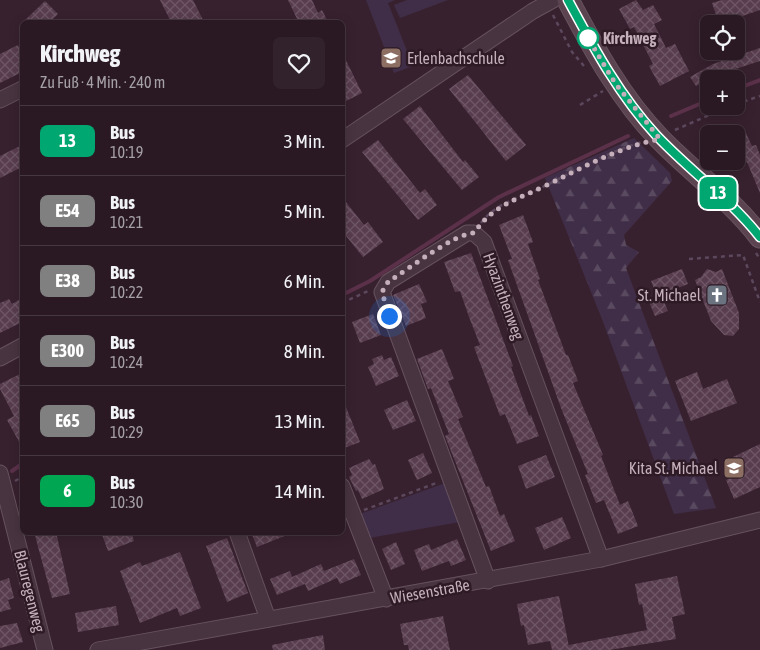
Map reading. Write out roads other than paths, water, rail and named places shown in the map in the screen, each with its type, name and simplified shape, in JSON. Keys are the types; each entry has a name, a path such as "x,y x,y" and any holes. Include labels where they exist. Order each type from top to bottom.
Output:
{"street":[{"path":"345,138 533,11 553,0"},
{"path":"568,0 615,83 660,139 758,231"},
{"path":"0,100 20,90"},
{"name":"Hyazinthenweg","path":"488,581 385,305 382,292 384,287 467,233 474,233 484,242 601,559"},
{"path":"0,358 20,347"},
{"name":"Blauregenweg","path":"0,474 45,650"},
{"path":"345,493 386,599"},
{"name":"Wiesenstraße","path":"98,650 488,581 601,559 760,520"},
{"path":"238,535 268,619"}],"waterway":[{"path":"745,86 760,80"},
{"path":"671,116 700,104"},
{"path":"345,294 370,281 499,197 628,136"},
{"path":"12,471 20,465"}],"place":[{"name":"Kirchweg","path":"588,38"},
{"name":"Erlenbachschule","path":"391,58"},
{"name":"St. Michael","path":"717,295"},
{"name":"Kita St. Michael","path":"734,468"}]}
